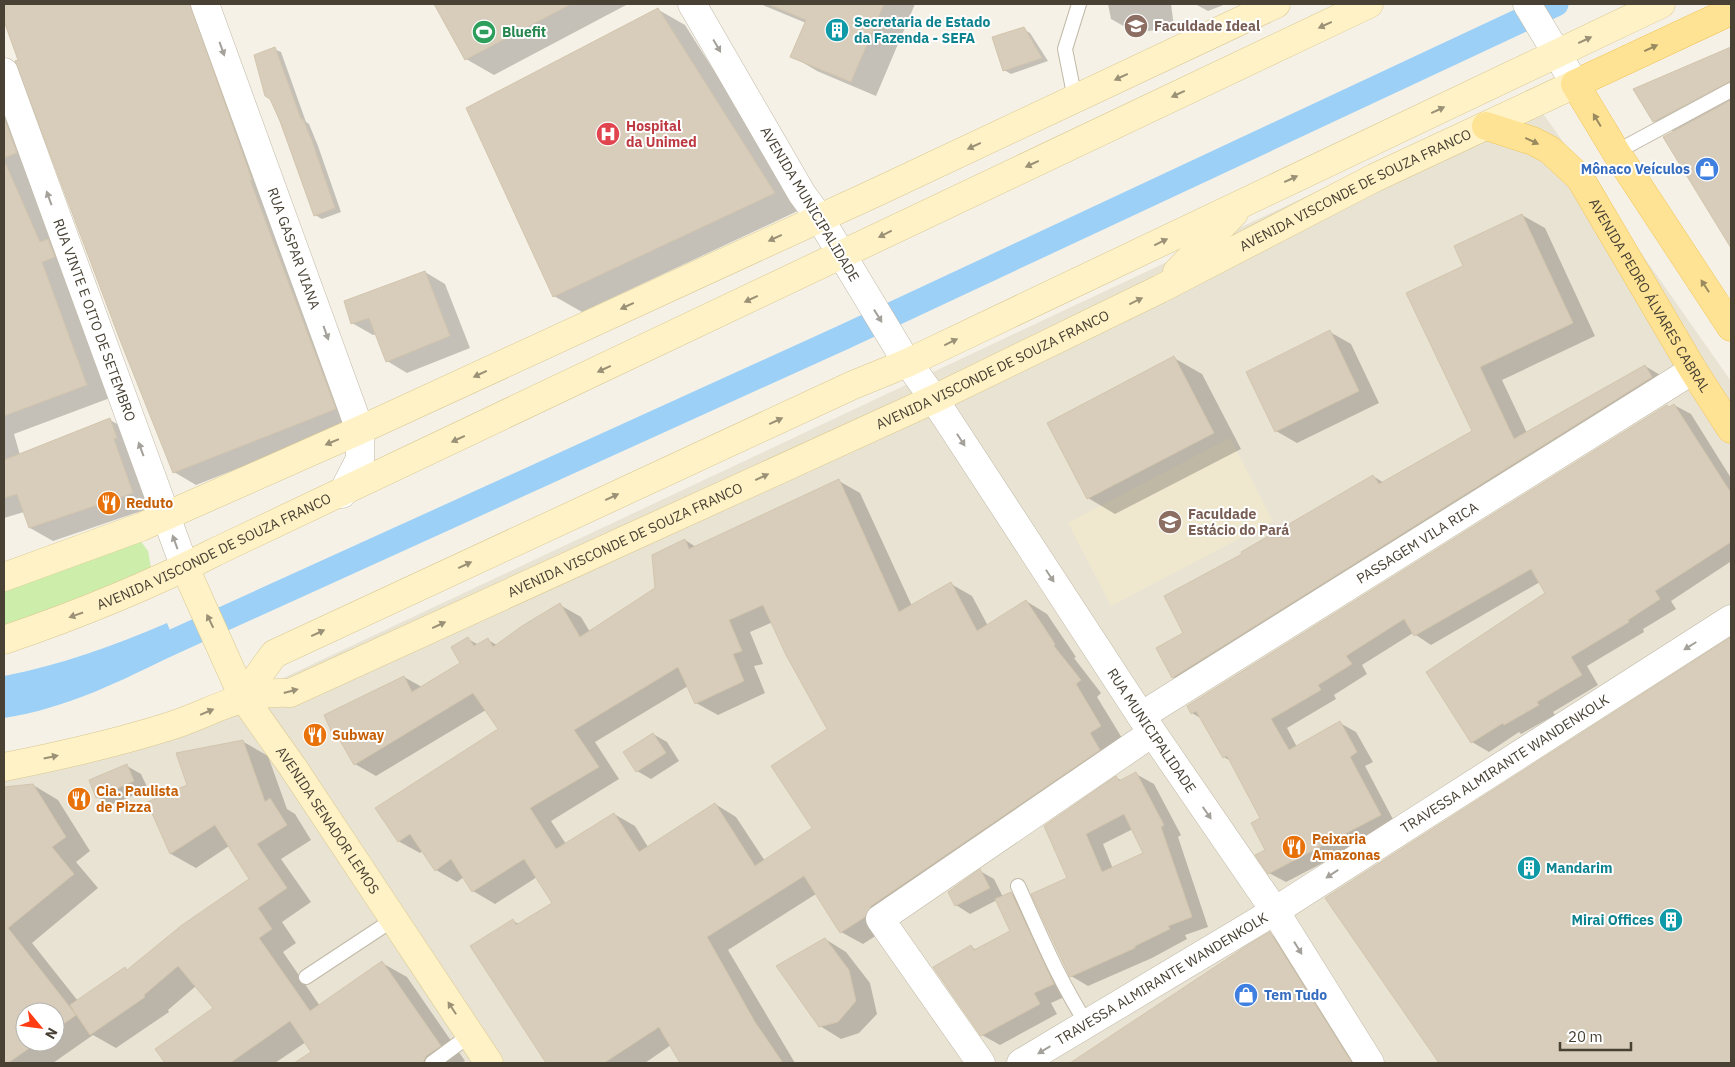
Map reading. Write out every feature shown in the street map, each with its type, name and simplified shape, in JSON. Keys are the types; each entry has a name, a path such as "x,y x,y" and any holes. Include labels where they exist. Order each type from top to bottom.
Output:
{"main road":[{"path":"4,577 166,516 360,430 1276,4"},
{"name":"AVENIDA VISCONDE DE SOUZA FRANCO","path":"4,640 190,579 342,494 1369,4"},
{"path":"243,697 274,654 853,385 902,354 1247,200 1549,43 1661,4"},
{"name":"AVENIDA VISCONDE DE SOUZA FRANCO","path":"4,768 97,748 158,730 189,720 243,697 290,693 934,399 1160,289 1374,178 1731,11"},
{"path":"1575,84 1616,152 1731,327"},
{"name":"AVENIDA PEDRO ÁLVARES CABRAL","path":"1486,126 1512,133 1541,145 1567,164 1580,178 1731,429"},
{"path":"1160,289 1247,200"},
{"name":"AVENIDA SENADOR LEMOS","path":"190,579 243,697 489,1063"}],"street":[{"name":"RUA GASPAR VIANA","path":"205,4 360,430 360,459 342,494"},
{"name":"AVENIDA MUNICIPALIDADE","path":"692,4 802,194 819,217 859,286 902,354 934,399"},
{"path":"1527,4 1575,84"},
{"name":"RUA VINTE E OITO DE SETEMBRO","path":"4,72 190,579"},
{"name":"PASSAGEM VILA RICA","path":"981,1063 880,919 1146,724 1694,370"},
{"name":"RUA MUNICIPALIDADE","path":"934,399 1146,724 1275,911 1370,1063"},
{"name":"TRAVESSA ALMIRANTE WANDENKOLK","path":"1022,1063 1275,911 1731,619"}],"lane":[{"path":"1075,99 1065,49 1079,4"},
{"path":"1616,152 1731,90"},
{"path":"1018,886 1039,936 1071,999 1087,1024"},
{"path":"306,977 394,919"},
{"path":"432,1063 470,1035"}],"shaded area":[{"path":"1528,92 1731,381 1731,1063 4,1063 4,767 243,697"},
{"name":"Faculdade Estácio do Pará","path":"1230,438 1273,521 1111,606 1068,523"}],"green space":[{"path":"139,539 148,551 151,568 74,608 4,630 4,587"}],"water":[{"path":"167,623 179,652 116,683 72,701 27,714 4,718 4,676 25,672 87,654"}],"building":[{"path":"4,4 190,4 252,180 250,180 336,409 173,473 120,340 15,61 18,60 4,21"},
{"name":"Bluefit","path":"434,4 571,4 465,60"},
{"name":"Secretaria de Estado da Fazenda - SEFA","path":"768,4 884,4 851,82 790,57 806,20"},
{"name":"Hospital da Unimed","path":"658,8 775,193 553,297 466,108"},
{"path":"1024,27 1042,58 1003,71 992,37"},
{"path":"275,47 301,119 303,119 312,141 335,208 314,216 280,121 270,99 265,96 254,55"},
{"path":"1731,47 1731,81 1653,122 1633,89"},
{"path":"1731,100 1731,248 1663,137"},
{"path":"4,117 17,153 4,158"},
{"path":"4,160 40,242 48,239 55,257 42,262 87,385 4,416"},
{"path":"1522,214 1573,323 1480,367 1514,439 1645,365 1652,377 1172,678 1156,648 1183,633 1164,596 1242,554 1241,552 1373,475 1379,484 1472,431 1406,293 1463,266 1454,246"},
{"path":"425,271 450,336 386,362 369,318 351,324 344,301"},
{"path":"1330,330 1359,391 1275,432 1246,372"},
{"path":"1174,356 1214,433 1087,499 1047,423"},
{"path":"1674,404 1731,493 1731,542 1655,591 1660,599 1628,620 1629,622 1571,657 1582,675 1537,702 1539,705 1504,725 1503,723 1471,743 1426,672 1545,593 1531,569 1414,636 1404,619 1346,656 1352,664 1318,685 1321,690 1271,719 1289,750 1340,721 1357,752 1350,757 1381,815 1268,874 1255,855 1265,850 1251,823 1260,818 1227,756 1223,758 1196,711 1191,714 1187,706 1667,405 1669,407"},
{"path":"110,418 117,438 114,439 133,493 29,528 17,494 4,498 4,460"},
{"path":"839,479 899,612 951,582 977,631 1026,600 1055,644 1054,646 1081,680 1076,684 1101,726 1090,733 1100,750 871,906 865,917 840,933 804,876 707,937 755,1022 783,1063 680,1063 659,1027 604,1063 546,1063 470,946 513,919 516,925 552,903 524,859 472,892 451,859 435,871 410,834 398,842 375,808 498,729 473,693 354,765 335,732 332,733 324,715 404,676 412,692 460,663 451,647 468,637 474,646 488,638 493,647 522,626 560,603 580,637 655,588 652,555 685,539 689,549","holes":["763,605 786,655 827,729 771,766 812,828 755,866 715,803 639,852 614,813 556,849 530,808 599,767 574,730 678,667 695,704 744,681 733,654 742,651 729,620"]},
{"name":"Mandarim","path":"1731,637 1731,1063 1439,1063 1325,898"},
{"path":"653,733 666,753 636,772 623,752"},
{"path":"243,740 265,802 270,798 287,825 257,844 287,888 258,908 272,929 259,938 310,1011 382,961 441,1046 426,1056 423,1063 294,1063 311,1052 290,1021 230,1063 165,1063 155,1049 213,1008 178,966 144,995 145,997 90,1035 70,1005 125,967 127,970 182,925 249,879 215,825 170,854 147,802 187,785 176,753"},
{"path":"127,764 134,781 96,798 89,780"},
{"path":"1136,772 1164,825 1161,827 1192,917 1168,926 1170,929 1135,946 1135,948 1070,977 1031,894 1067,878 1044,826 1116,776 1119,781","holes":["1124,814 1143,853 1102,872 1086,834"]},
{"path":"33,784 66,837 52,847 74,874 8,928 76,1015 65,1023 65,1002 15,1002 15,1052 24,1052 8,1063 4,1063 4,787"},
{"path":"980,869 990,888 955,906 948,892"},
{"path":"1011,892 1054,984 1034,993 1040,1004 981,1036 933,967 971,945 974,950 1010,931 995,899"},
{"name":"Tem Tudo","path":"1270,932 1352,1063 1070,1063 1248,945"},
{"path":"825,938 849,970 856,1001 838,1022 819,1027 776,966"}],"waterway":[{"path":"144,655 844,337 1556,4"}],"place":[{"name":"Faculdade Ideal","path":"1136,26"},
{"name":"Secretaria de Estado da Fazenda - SEFA","path":"837,30"},
{"name":"Bluefit","path":"484,32"},
{"name":"Hospital da Unimed","path":"608,134"},
{"name":"Mônaco Veículos","path":"1707,169"},
{"name":"Reduto","path":"109,503"},
{"name":"Faculdade Estácio do Pará","path":"1170,522"},
{"name":"Subway","path":"315,735"},
{"name":"Cia. Paulista de Pizza","path":"79,799"},
{"name":"Peixaria Amazonas","path":"1294,847"},
{"name":"Mandarim","path":"1529,868"},
{"name":"Mirai Offices","path":"1671,920"},
{"name":"Tem Tudo","path":"1246,995"}]}
